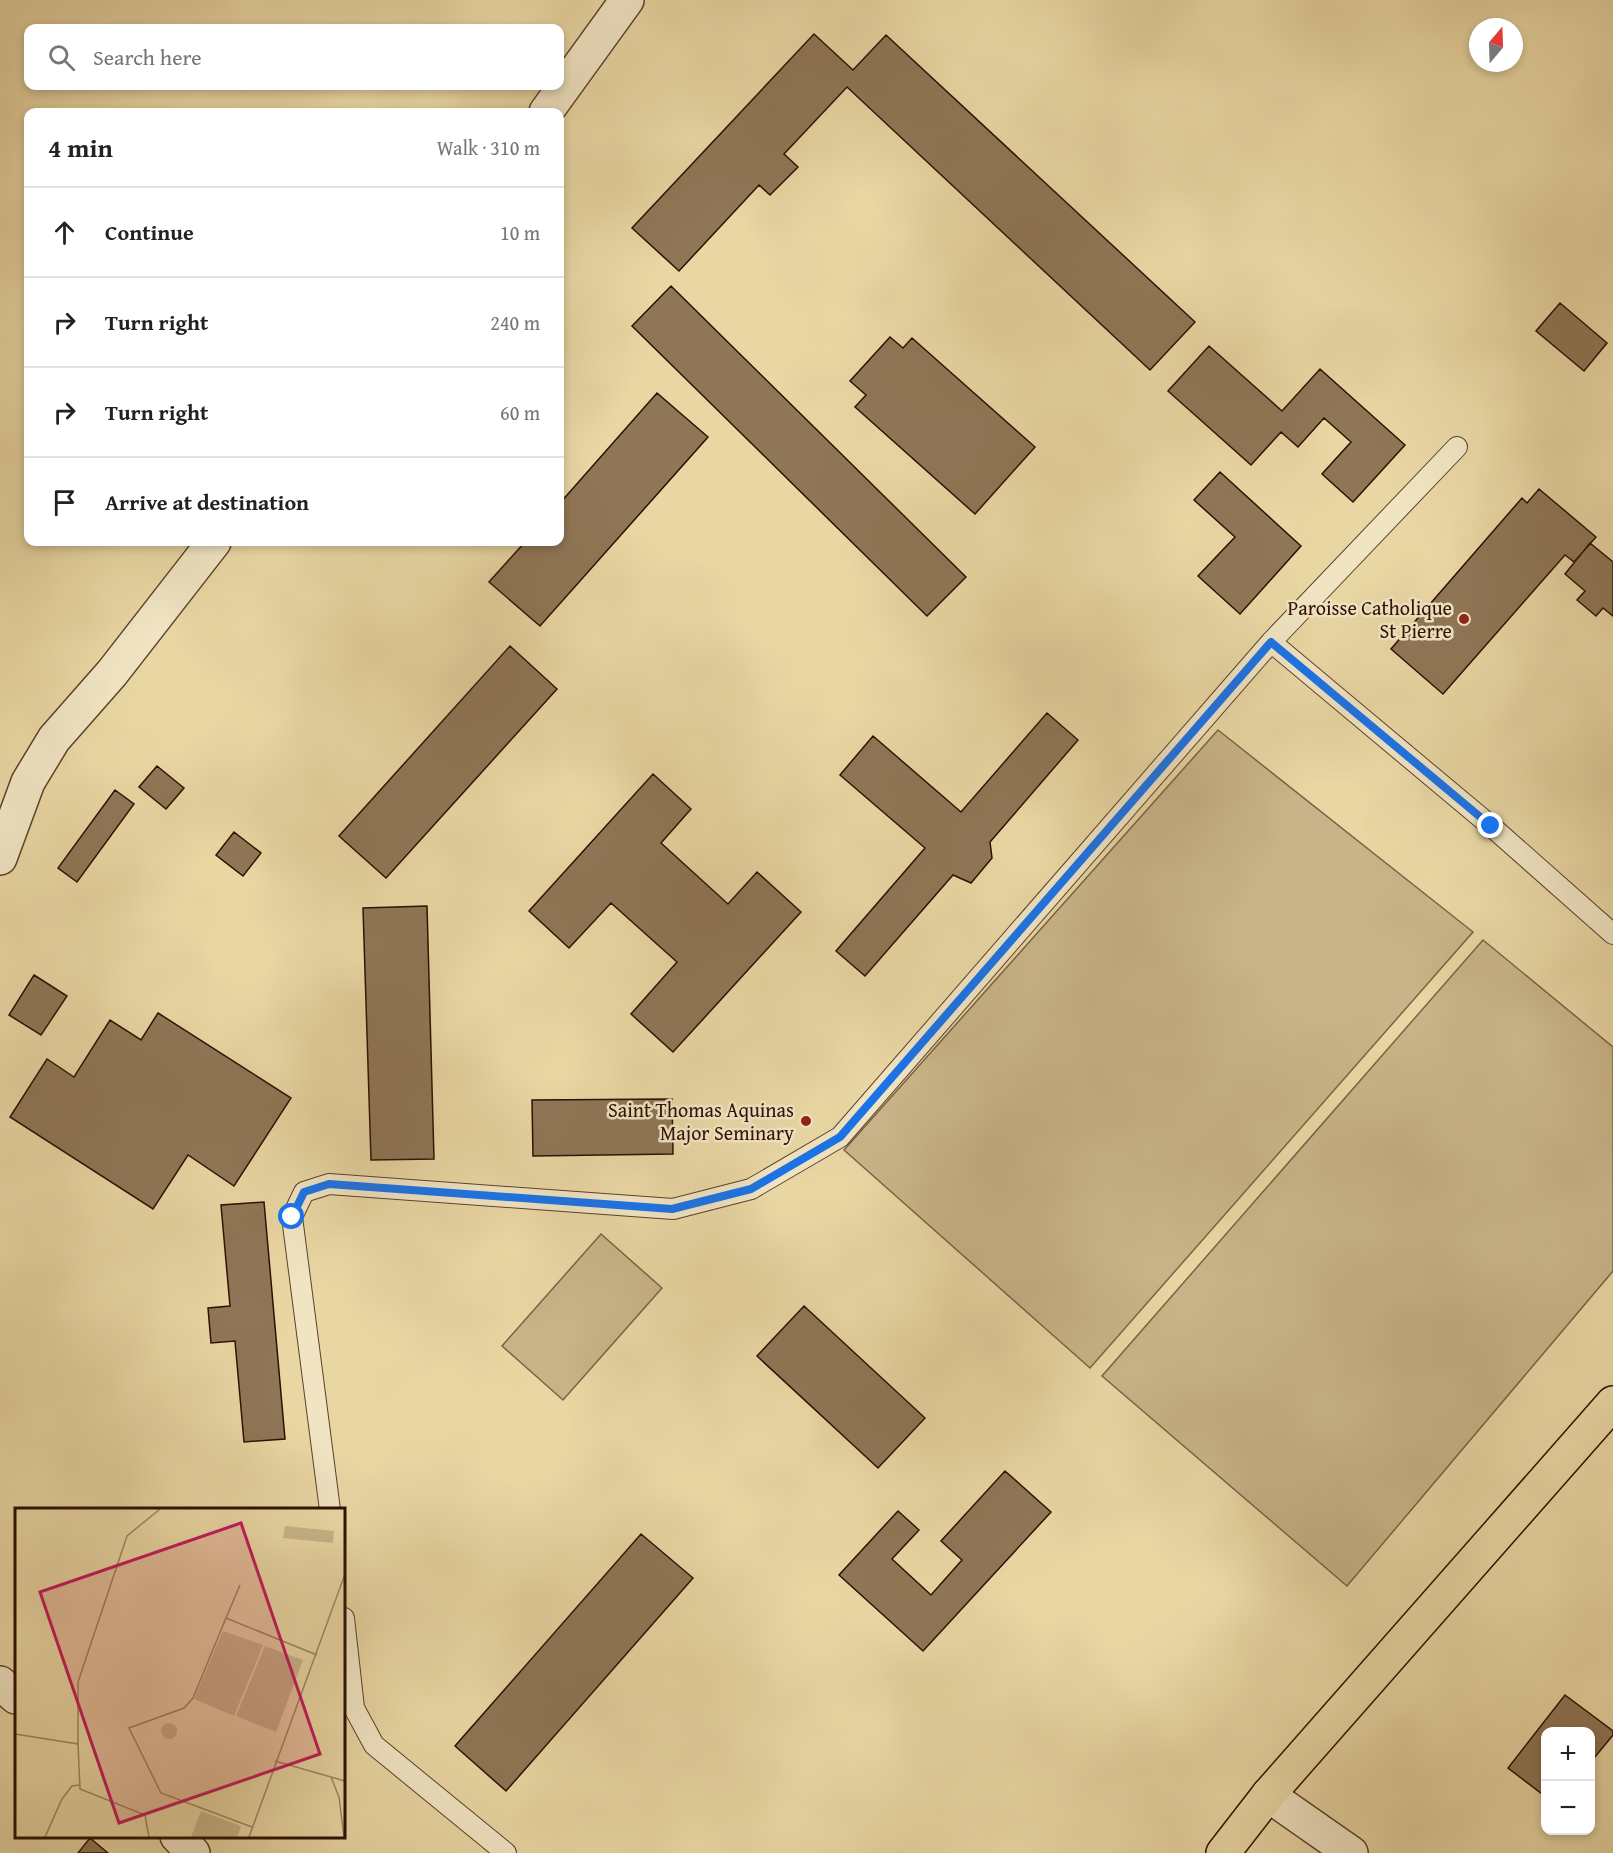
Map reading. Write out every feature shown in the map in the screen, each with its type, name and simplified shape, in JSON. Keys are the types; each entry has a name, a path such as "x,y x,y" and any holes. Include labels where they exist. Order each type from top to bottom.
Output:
{"main road":[{"path":"1223,1853 1268,1796 1613,1403"}],"street":[{"path":"564,87 627,0"},
{"path":"549,108 562,90"},
{"path":"0,858 28,782 54,739 112,673 211,546"},
{"path":"0,1683 15,1696"},
{"path":"1268,1796 1351,1853"},
{"path":"179,1838 194,1853"}],"lane":[{"path":"330,1508 292,1217 304,1192 329,1184 672,1209 751,1189 840,1137 1271,642 1457,447"},
{"path":"1271,642 1491,826 1613,934"},
{"path":"345,1627 354,1708 374,1745 506,1853"}],"shaded area":[{"path":"1218,730 1473,932 1090,1368 844,1150"},
{"path":"1483,940 1613,1047 1613,1271 1347,1586 1102,1376"},
{"path":"601,1234 662,1288 563,1400 502,1346"}],"building":[{"path":"814,34 853,70 886,35 1195,322 1150,370 847,87 784,154 798,167 770,195 759,185 679,271 632,228"},
{"path":"671,286 966,577 927,616 632,326"},
{"path":"1560,303 1607,343 1584,371 1536,331"},
{"path":"890,337 903,348 912,338 1035,447 975,514 855,407 866,395 850,381"},
{"path":"1209,346 1282,411 1320,369 1405,445 1353,502 1322,474 1351,442 1324,418 1298,447 1281,432 1251,465 1168,391"},
{"path":"657,393 708,437 540,626 489,582 521,546 564,546 564,498"},
{"path":"1220,472 1301,546 1240,614 1198,576 1235,537 1194,500"},
{"path":"1539,489 1596,537 1574,562 1565,555 1443,694 1391,649 1522,498 1527,503"},
{"path":"1590,543 1613,562 1613,616 1603,608 1596,616 1577,600 1585,591 1565,574"},
{"path":"510,646 557,689 386,878 339,836"},
{"path":"1047,713 1078,740 990,842 992,858 971,883 953,875 865,976 836,951 925,848 840,775 873,736 961,812"},
{"path":"157,766 184,788 166,809 139,787"},
{"path":"653,774 691,809 661,843 728,904 757,872 801,912 673,1052 631,1014 677,962 611,903 569,948 529,911"},
{"path":"115,790 134,804 77,882 58,868"},
{"path":"234,832 261,853 243,876 216,855"},
{"path":"427,906 434,1159 371,1160 363,908"},
{"path":"34,975 67,996 41,1035 9,1015"},
{"path":"158,1013 291,1098 234,1186 188,1155 153,1209 10,1117 47,1059 74,1077 110,1020 141,1040"},
{"path":"672,1099 673,1154 533,1156 532,1100"},
{"path":"264,1202 285,1439 244,1442 235,1341 211,1343 208,1308 230,1306 221,1205"},
{"path":"804,1306 925,1418 878,1468 757,1356"},
{"path":"1005,1471 1051,1512 923,1651 839,1575 898,1511 919,1530 892,1559 931,1595 962,1560 941,1541"},
{"path":"641,1534 693,1578 506,1791 455,1746"},
{"path":"1565,1695 1613,1731 1613,1735 1595,1757 1595,1727 1541,1727 1541,1793 1508,1768"},
{"path":"90,1838 108,1853 78,1853"}],"place":[{"name":"Paroisse Catholique St Pierre","path":"1464,619"},
{"name":"Saint Thomas Aquinas Major Seminary","path":"806,1121"}],"route":[{"path":"292,1217 304,1192 329,1184 672,1209 751,1189 840,1137 1212,707 1271,642 1491,826"}]}
